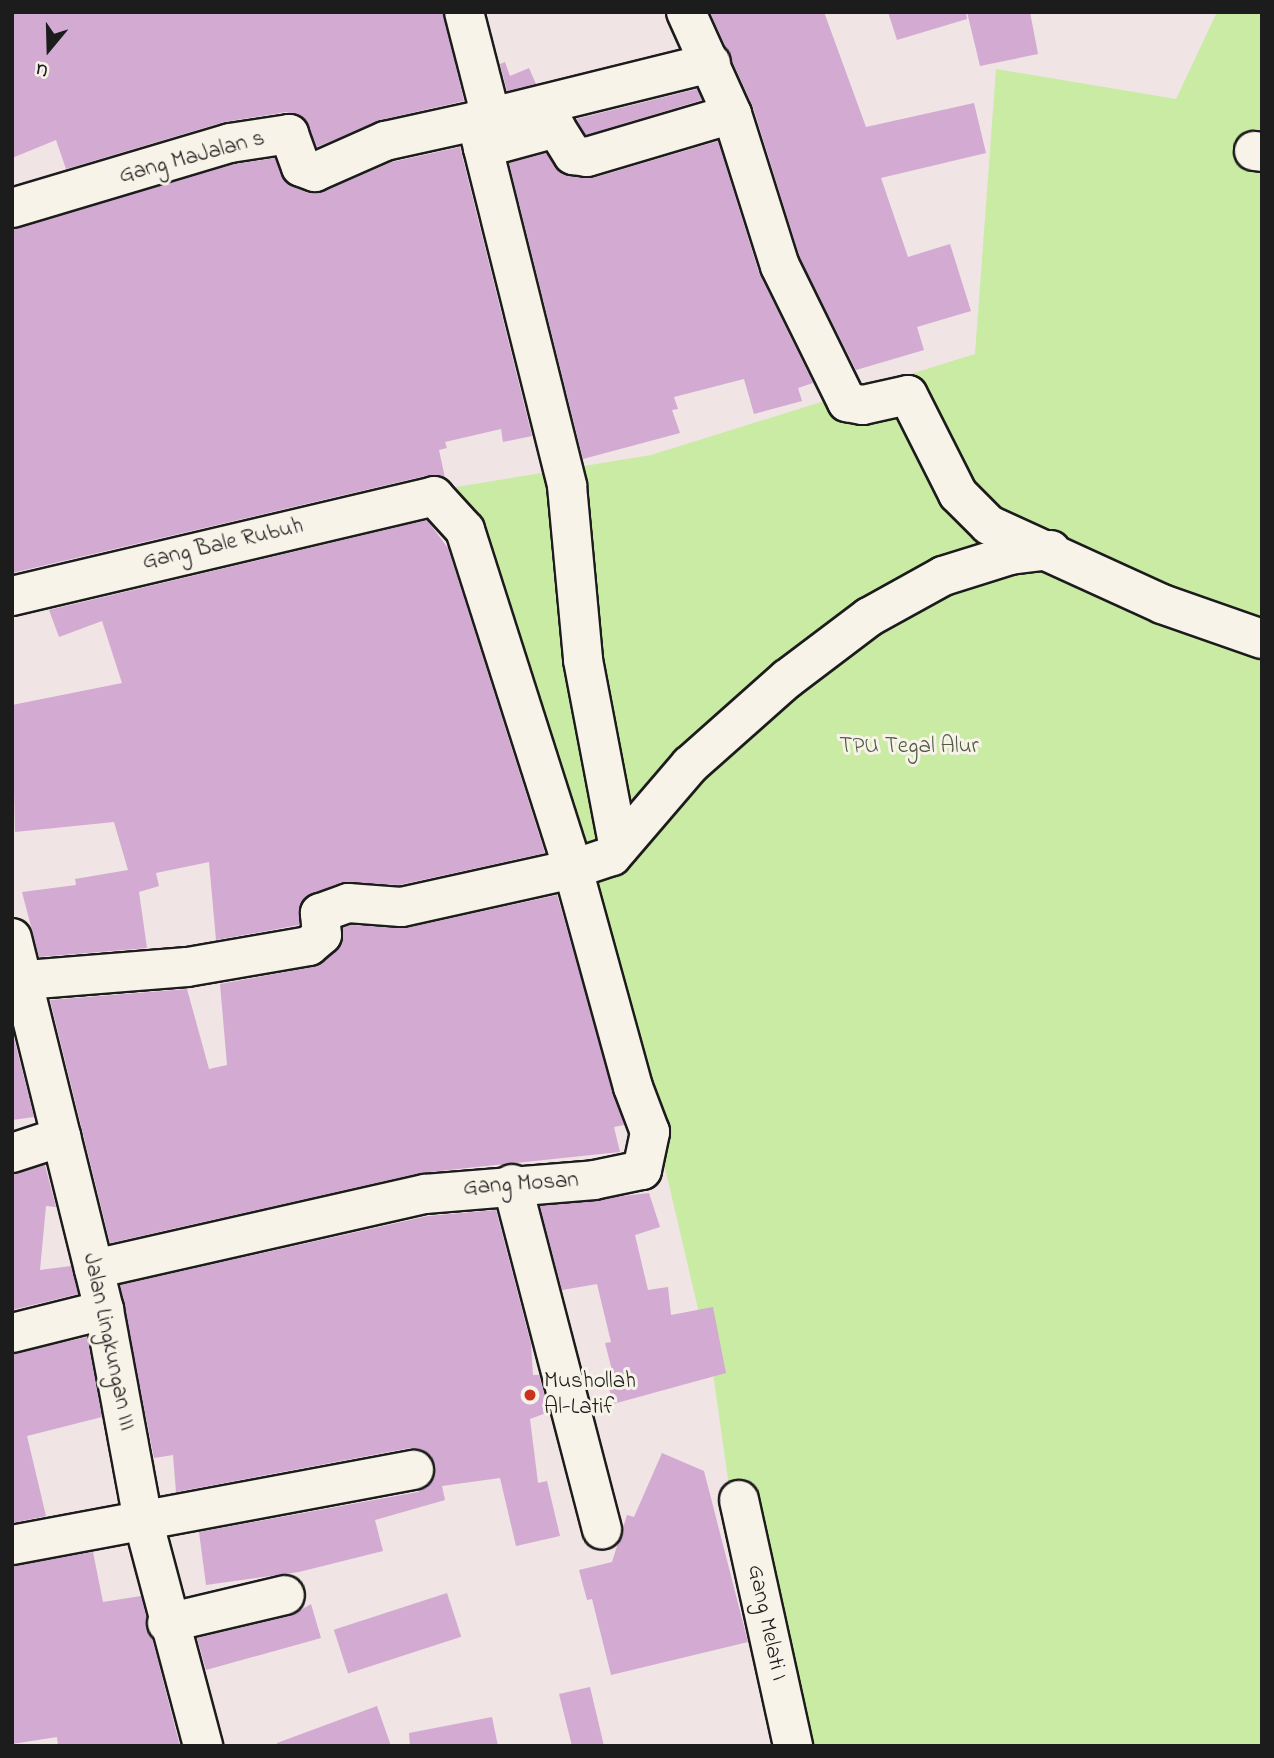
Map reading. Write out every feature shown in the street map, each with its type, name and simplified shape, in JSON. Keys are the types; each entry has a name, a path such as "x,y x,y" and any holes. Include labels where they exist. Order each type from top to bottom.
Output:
{"street":[{"path":"464,12 483,129 563,474 583,660 618,848"},
{"path":"686,12 732,114 780,266 842,394 863,405 908,395 958,494 971,511 989,525 1051,550 1162,604 1262,639"},
{"path":"483,129 711,63"},
{"name":"Gang MaJalan s","path":"12,208 230,143 289,134 301,167 315,172 385,141 483,129 556,128 573,155 587,157 732,114"},
{"name":"Gang Bale Rubuh","path":"12,596 434,496 465,530 573,869"},
{"path":"16,952 187,967 309,946 322,934 320,914 348,903 401,907 607,860 690,765 787,679 869,617 943,576 1010,555 1051,550"},
{"name":"Gang Mosan","path":"94,1269 425,1194 637,1173 649,1153 650,1132 633,1087 573,869"},
{"name":"Jalan Lingkungan III","path":"16,952 104,1310 143,1520 167,1623 203,1746"},
{"path":"12,1153 61,1137"},
{"path":"512,1184 602,1529"},
{"path":"12,1333 104,1310"},
{"path":"12,1545 414,1470"},
{"name":"Gang Melati I","path":"739,1500 793,1746"},
{"path":"167,1623 285,1595"}],"green space":[{"name":"TPU Tegal Alur","path":"1217,12 1262,12 1262,1746 804,1746 736,1536 713,1373 666,1172 573,848 456,487 651,455 975,354 996,69 1176,99"}],"building":[{"path":"12,12 443,12 464,101 380,120 317,147 305,119 286,112 224,122 66,169 56,140 12,158"},
{"path":"710,12 824,12 866,127 974,103 986,153 881,178 908,257 950,244 971,311 917,327 924,350 856,370 800,258 753,107"},
{"path":"888,12 966,12 967,19 897,40"},
{"path":"967,12 1030,12 1038,54 980,66"},
{"path":"505,62 510,76 529,68 536,84 507,91 500,64"},
{"path":"697,89 702,100 586,135 576,119"},
{"path":"718,141 759,273 813,383 798,388 802,401 754,414 744,379 674,397 678,409 672,410 680,433 583,459 509,163 546,153 562,174 593,178"},
{"path":"460,147 532,436 503,442 501,429 445,442 447,448 439,450 445,478 429,475 12,573 12,229 235,164 275,158 286,183 308,193 323,192 392,162"},
{"path":"427,520 448,548 545,853 399,885 341,882 304,898 299,925 216,940 209,862 156,873 159,886 139,892 147,948 39,957 22,892 76,885 75,879 128,870 114,822 15,832 12,705 122,683 102,621 59,637 49,610"},
{"path":"557,895 624,1125 614,1127 620,1152 420,1173 110,1243 50,1000 187,989 209,1069 227,1065 220,984 313,967 337,951 343,928 351,925 406,928"},
{"path":"12,1030 34,1117 12,1120"},
{"path":"45,1165 56,1207 46,1206 40,1270 71,1266 78,1294 12,1310 12,1174"},
{"path":"649,1193 660,1227 635,1235 648,1290 668,1287 671,1315 713,1307 726,1373 613,1404 606,1376 613,1374 605,1343 611,1342 597,1284 562,1290 540,1206"},
{"path":"496,1210 531,1344 533,1375 539,1375 549,1412 530,1419 538,1483 547,1481 560,1536 516,1546 500,1478 442,1486 445,1500 375,1520 383,1551 299,1572 206,1585 199,1532 418,1492 434,1478 435,1465 422,1450 410,1448 176,1492 173,1455 154,1458 120,1285 428,1216"},
{"path":"87,1337 102,1417 27,1436 46,1516 12,1523 12,1354"},
{"path":"662,1453 704,1471 748,1642 611,1675 592,1599 587,1600 579,1570 612,1562 627,1515 634,1517"},
{"path":"93,1552 103,1602 141,1596 180,1746 58,1746 57,1737 12,1744 12,1566"},
{"path":"447,1593 461,1637 348,1674 334,1630"},
{"path":"311,1604 321,1638 206,1670 197,1638 290,1616"},
{"path":"590,1687 604,1746 572,1746 559,1694"},
{"path":"377,1706 391,1746 277,1746 277,1743"},
{"path":"492,1717 498,1746 410,1746 409,1733"}],"place":[{"name":"Mushollah Al-Latif","path":"530,1395"}]}
